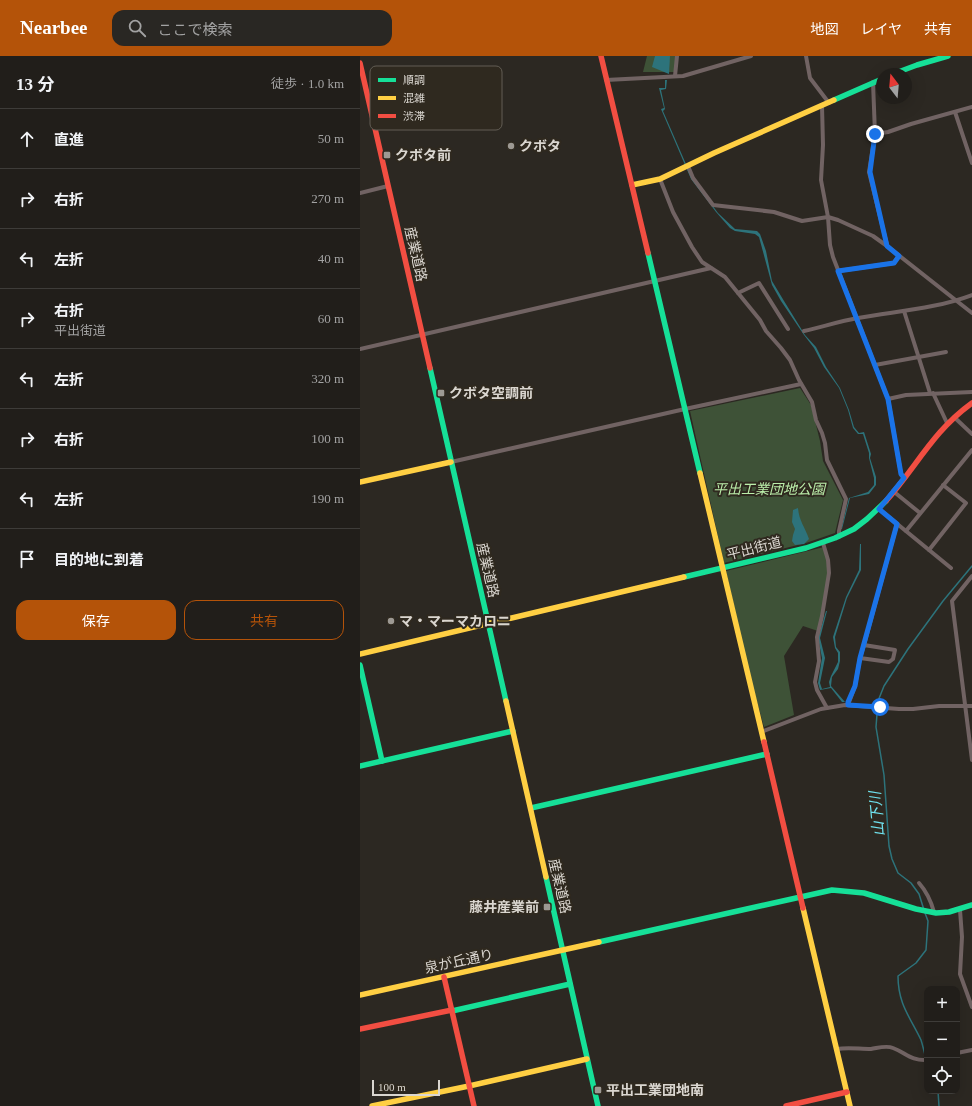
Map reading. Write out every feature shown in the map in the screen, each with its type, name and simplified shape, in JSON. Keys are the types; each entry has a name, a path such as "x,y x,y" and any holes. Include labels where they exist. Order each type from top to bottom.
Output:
{"street":[{"path":"600,56 632,185 850,1106"},
{"path":"675,76 677,56"},
{"path":"606,80 683,76 752,56"},
{"path":"806,56 810,78 829,103"},
{"path":"909,68 948,56"},
{"name":"産業道路","path":"360,63 370,107"},
{"path":"632,185 660,178 876,81"},
{"path":"873,82 875,134 870,172 887,246"},
{"path":"822,106 824,145 821,180 828,217 830,245 838,271 888,399 901,472 904,478"},
{"path":"875,134 888,132 972,107"},
{"path":"955,112 972,163"},
{"name":"産業道路","path":"375,130 598,1106"},
{"path":"688,166 694,178 714,205 774,212 802,221 828,217 873,236 972,313"},
{"path":"660,178 673,212 702,262 725,277 766,330 782,348 812,402 816,420 825,443 827,460 846,499 838,531 839,537"},
{"path":"360,193 388,186"},
{"path":"838,271 894,263 899,256"},
{"path":"360,349 711,268"},
{"path":"738,293 759,283 788,329"},
{"path":"804,331 857,318 957,301 972,295"},
{"path":"904,311 931,393 947,423"},
{"path":"875,365 946,352"},
{"path":"360,482 801,384"},
{"path":"888,399 906,395 972,392"},
{"name":"平出街道","path":"360,654 723,568 823,543 839,537 855,529 879,509 947,423 972,403"},
{"path":"954,417 972,434"},
{"path":"906,531 972,450"},
{"path":"929,550 966,503 943,485"},
{"path":"894,491 920,514"},
{"path":"879,509 951,568"},
{"path":"848,705 855,686 860,658 897,524"},
{"path":"823,543 828,560 828,573 822,616 817,637 819,661 815,682 816,690 827,708"},
{"path":"972,576 952,601 972,760"},
{"path":"860,658 889,662 893,658 895,650 864,645"},
{"path":"360,665 382,761"},
{"path":"761,732 827,708 848,705 899,709 939,706 972,706"},
{"path":"360,766 513,731"},
{"path":"530,808 767,754"},
{"path":"919,883 932,903 934,912"},
{"name":"泉が丘通り","path":"360,995 832,890 867,894 934,912 960,910 972,905"},
{"path":"960,910 962,937 960,974 972,1007"},
{"path":"444,977 474,1106"},
{"path":"360,1029 570,984"},
{"path":"837,1049 888,1047 912,1058 924,1060"},
{"path":"960,1052 972,1050"},
{"path":"372,1106 587,1059"},
{"path":"786,1106 847,1092"}],"green space":[{"path":"647,56 677,56 676,72 643,72"},
{"name":"平出工業団地公園","path":"800,388 811,405 820,441 823,461 843,500 835,533 806,543 724,563 690,411"},
{"path":"824,547 827,578 818,631 803,626 784,656 794,715 764,727 750,676 726,571"}],"water":[{"path":"655,56 670,56 669,74 652,67"},
{"path":"665,80 667,80 666,89 661,90 665,109 663,111 692,178 718,213 735,229 757,231 760,234 766,251 772,281 805,335 816,347 826,367 840,388 849,410 854,427 859,433 864,432 871,454 870,458 876,477 876,485 869,494 850,498 842,529 849,498 868,492 874,485 869,453 863,434 858,434 853,428 848,410 839,388 772,285 759,237 755,234 735,231 730,228 716,212 691,179 661,109 664,108 659,88 665,88"},
{"path":"798,508 809,539 804,544 795,545 792,541 795,529 792,522 793,510"},
{"path":"860,544 861,570 847,598 835,637 836,647 840,652 840,661 838,669 832,677 831,686 845,702 842,702 831,688 820,690 818,683 822,658 818,638 827,611 820,638 825,658 820,683 822,689 830,687 829,682 838,662 838,653 835,648 833,637 846,597 859,570"}],"waterway":[{"name":"山下川","path":"924,910 919,894 911,883 898,873 892,859 889,846 884,775 876,727 878,701 884,686 908,649 943,601 972,566"},
{"name":"山下川","path":"924,1051 921,1040 902,1002 898,976 916,963 926,950 928,921 925,913"},
{"name":"山下川","path":"938,1094 939,1106"}],"traffic: fast":[{"path":"909,68 948,56"},
{"path":"834,100 876,82"},
{"path":"648,253 700,473"},
{"path":"430,368 506,701"},
{"path":"684,577 806,548 835,538 854,529 886,501"},
{"path":"360,665 382,761"},
{"path":"360,766 513,731"},
{"path":"531,808 767,754"},
{"path":"546,877 598,1106"},
{"path":"599,942 832,890 864,893 916,909 936,913 949,912 972,905"},
{"path":"452,1011 570,984"}],"traffic: slow":[{"path":"632,185 660,179 714,153 834,100"},
{"path":"360,482 451,462"},
{"path":"700,473 764,742"},
{"path":"360,654 684,577"},
{"path":"506,701 546,877"},
{"path":"803,908 850,1106"},
{"path":"360,995 599,942"},
{"path":"372,1106 587,1059"}],"traffic: jam":[{"path":"601,56 648,253"},
{"path":"360,63 370,107"},
{"path":"375,130 430,368"},
{"path":"886,501 946,425 972,403"},
{"path":"764,742 803,908"},
{"path":"444,977 474,1106"},
{"path":"360,1029 452,1010"},
{"path":"786,1106 847,1092"}],"place":[{"name":"クボタ","path":"511,146"},
{"name":"クボタ前","path":"387,155"},
{"name":"クボタ空調前","path":"441,393"},
{"name":"マ・マーマカロニ","path":"391,621"},
{"name":"藤井産業前","path":"547,907"},
{"name":"平出工業団地南","path":"598,1090"}],"route":[{"path":"875,134 870,172 887,246 899,256 894,263 838,271 870,355 884,386 888,399 892,428 897,445 901,474 904,478 879,509 897,524 860,658 855,686 848,702 848,705 880,707"}]}
